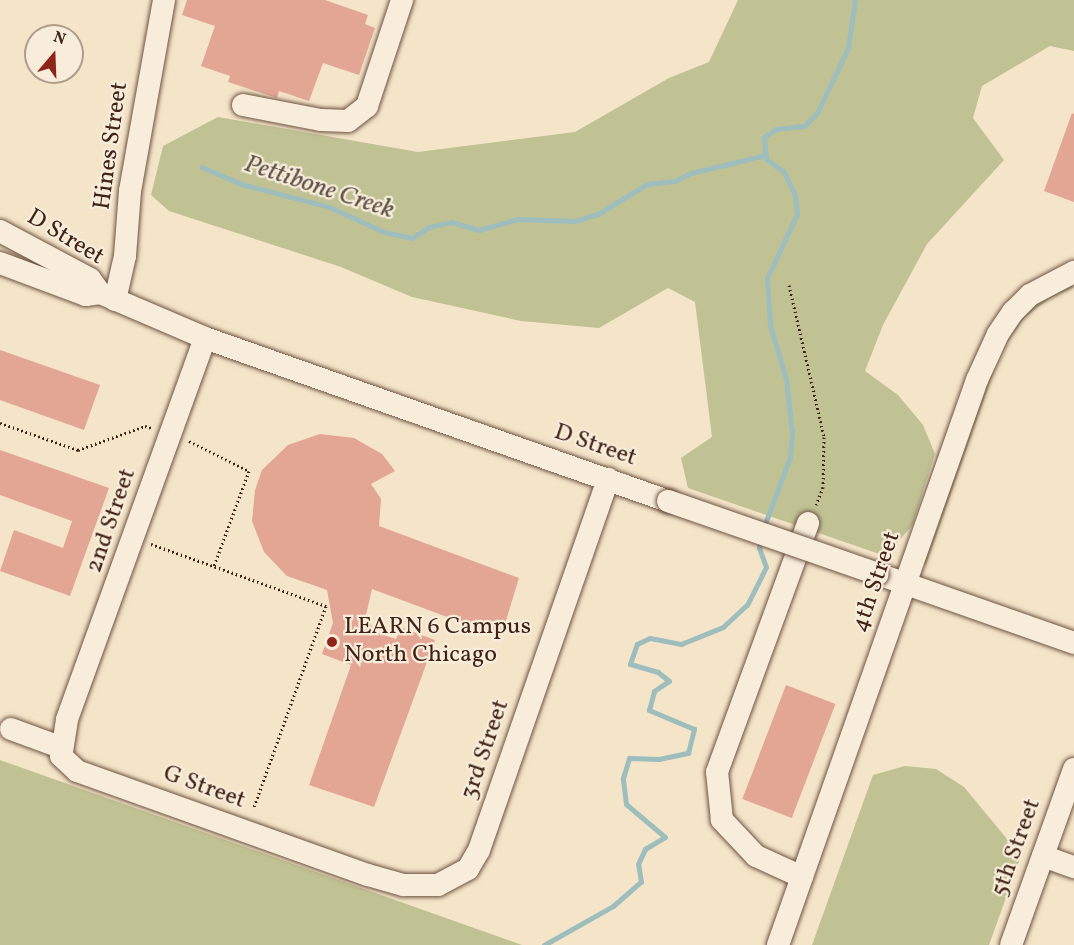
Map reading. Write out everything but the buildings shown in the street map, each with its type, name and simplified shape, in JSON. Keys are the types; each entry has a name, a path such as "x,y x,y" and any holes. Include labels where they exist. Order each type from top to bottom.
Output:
{"street":[{"name":"Hines Street","path":"108,296 125,256 130,192 164,0"},
{"path":"243,105 321,120 348,121 367,106 402,0"},
{"name":"D Street","path":"0,231 90,279 108,296 204,338 1074,643"},
{"name":"D Street","path":"0,263 86,295 108,296"},
{"name":"4th Street","path":"778,945 977,380 998,334 1030,295 1074,272"},
{"name":"2nd Street","path":"60,747 204,338"},
{"name":"3rd Street","path":"368,875 404,885 438,885 468,869 479,850 608,479"},
{"path":"802,877 756,856 722,819 717,772 808,523"},
{"path":"11,729 60,747"},
{"name":"G Street","path":"60,747 64,763 77,771 368,875"},
{"name":"5th Street","path":"1011,945 1074,769"},
{"path":"1043,856 1074,867"}],"path":[{"path":"789,285 824,437 823,487 808,523"},
{"path":"143,541 326,606 254,807"}],"green space":[{"path":"738,0 1074,0 1074,51 1050,46 982,86 973,118 1004,160 927,244 883,325 865,371 898,395 923,425 935,454 912,526 885,556 688,488 681,458 712,437 695,302 668,288 599,328 521,321 412,297 341,267 169,211 151,195 163,146 218,117 418,152 575,132 669,78 709,62"},
{"path":"1071,282 1073,288 1049,299 1024,318 1001,351 926,565 922,563 992,357 1021,312"},
{"path":"0,760 429,912 522,945 0,945"},
{"path":"905,766 936,769 964,787 1021,856 989,945 812,945 873,775"}],"waterway":[{"name":"Pettibone Creek","path":"763,529 790,457 792,432 786,379 770,325 767,278 797,214 795,195 784,172 766,159 764,137 776,129 804,126 817,113 848,48 855,0"},
{"name":"Pettibone Creek","path":"202,167 241,184 329,207 384,232 412,238 429,227 451,222 479,230 517,219 575,221 598,214 647,184 675,181 691,173 766,155"},
{"name":"Pettibone Creek","path":"544,945 613,906 641,882 638,864 645,849 665,837 626,804 623,778 629,758 659,759 688,753 694,729 649,710 654,691 669,681 658,672 630,664 637,644 650,638 681,644 723,627 747,605 766,567 759,548 761,538"}],"place":[{"name":"LEARN 6 Campus North Chicago","path":"332,642"}]}
